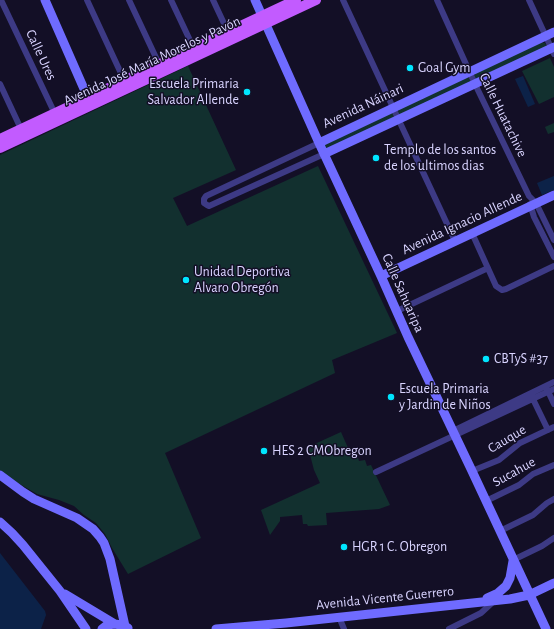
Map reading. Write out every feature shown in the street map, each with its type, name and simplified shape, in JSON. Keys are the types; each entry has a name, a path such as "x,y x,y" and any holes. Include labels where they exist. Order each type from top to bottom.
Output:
{"main road":[{"path":"45,0 88,98"},
{"name":"Calle Sahuaripa","path":"255,0 410,342 546,629"},
{"name":"Avenida José María Morelos y Pavón","path":"0,139 21,129 57,117 196,52 264,20 296,0"},
{"name":"Avenida José María Morelos y Pavón","path":"0,148 57,117 88,98 126,84 159,64 196,52 228,32 316,0"},
{"name":"Avenida Náinari","path":"319,143 550,34"},
{"name":"Avenida Náinari","path":"324,154 475,84 553,50"},
{"name":"Avenida Ignacio Allende","path":"381,276 554,195"},
{"path":"0,475 34,499 78,518 93,529 100,537 110,559 127,627 115,624 60,591"},
{"path":"0,522 23,545 60,591 86,629"},
{"path":"474,602 498,593 506,586 510,578 513,560"},
{"name":"Avenida Vicente Guerrero","path":"216,629 519,598 554,583"},
{"path":"102,629 115,624"}],"street":[{"name":"Calle Ures","path":"1,0 57,117"},
{"path":"87,0 126,84"},
{"path":"128,0 159,64"},
{"path":"171,0 196,52"},
{"path":"213,0 228,32"},
{"path":"343,0 455,241"},
{"name":"Calle Huatachive","path":"437,0 469,72 529,196 554,258"},
{"path":"529,0 550,34 553,50"},
{"path":"0,84 21,129"},
{"name":"Avenida Náinari","path":"319,143 206,196 204,200 205,204 209,206 324,154"},
{"name":"Calle Huatachive","path":"533,205 554,238"},
{"path":"472,234 496,286 502,290 554,266"},
{"path":"546,241 554,238"},
{"path":"397,311 488,268"},
{"path":"376,472 531,396 549,389 554,382"},
{"path":"549,389 554,404"},
{"path":"531,396 551,429"},
{"name":"Cauque","path":"472,472 499,460 520,444 551,429"},
{"name":"Sucahue","path":"486,501 519,485 533,474 554,465"},
{"path":"500,531 533,515 554,499"},
{"path":"513,560 542,546 554,538"},
{"path":"449,629 482,613 494,600"},
{"path":"339,617 344,629"}],"green space":[{"path":"540,42 545,43 547,47 475,79 474,76 476,73"},
{"path":"550,58 554,67 554,97 539,104 522,71"},
{"name":"Unidad Deportiva Alvaro Obregón","path":"188,66 236,170 173,198 187,226 318,166 397,333 332,360 335,373 165,453 201,538 128,574 105,534 96,523 74,506 37,494 6,476 0,470 0,155"},
{"path":"464,78 469,78 471,82 399,115 398,112 400,108"},
{"path":"388,113 393,113 394,117 325,150 324,143"},
{"path":"554,123 554,132 548,134 545,127"},
{"path":"341,432 348,448 353,450 355,457 358,458 359,461 365,460 367,466 371,465 390,505 379,509 326,513 327,525 308,526 307,524 303,524 302,515 280,517 280,521 270,535 261,510 320,483 314,470 308,447"}],"water":[{"path":"523,76 535,104 528,107 515,79"},
{"path":"554,176 554,190 542,195 537,183"},
{"path":"0,553 45,611 46,615 41,629 0,629"}],"place":[{"name":"Goal Gym","path":"410,68"},
{"name":"Escuela Primaria Salvador Allende","path":"247,92"},
{"name":"Templo de los santos de los ultimos dias","path":"376,158"},
{"name":"Unidad Deportiva Alvaro Obregón","path":"186,280"},
{"name":"CBTyS #37","path":"486,359"},
{"name":"Escuela Primaria y Jardin de Niños","path":"391,397"},
{"name":"HES 2 CMObregon","path":"264,451"},
{"name":"HGR 1 C. Obregon","path":"344,547"}]}
